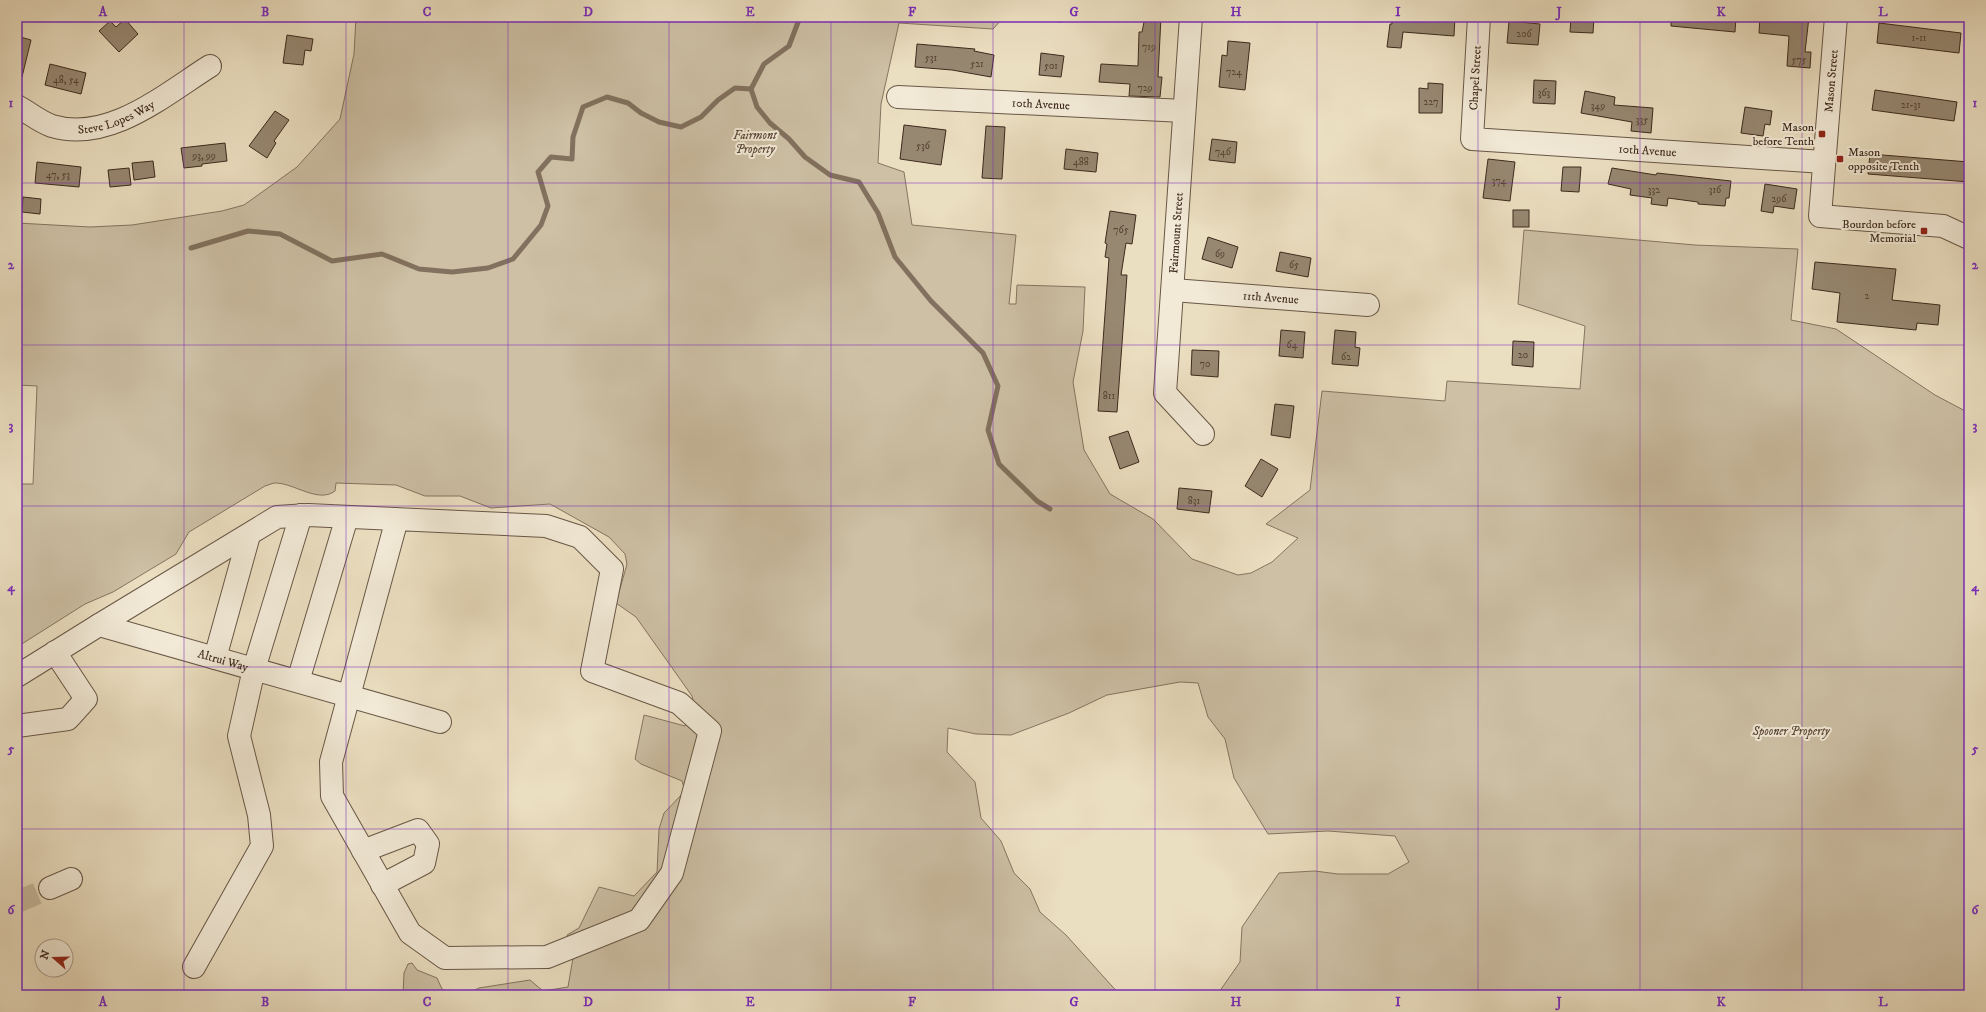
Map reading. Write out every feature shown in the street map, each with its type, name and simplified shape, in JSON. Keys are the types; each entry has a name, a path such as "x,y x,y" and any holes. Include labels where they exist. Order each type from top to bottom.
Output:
{"street":[{"name":"Fairmount Street","path":"1191,17 1165,394 1203,434"},
{"name":"Chapel Street","path":"1472,139 1479,17"},
{"name":"Mason Street","path":"1836,17 1820,216 1943,226 1969,238"},
{"name":"Steve Lopes Way","path":"17,106 50,125 67,129 109,124 133,115 210,66"},
{"name":"10th Avenue","path":"898,97 1184,110"},
{"name":"10th Avenue","path":"1472,139 1824,162"},
{"name":"11th Avenue","path":"1173,290 1368,306"},
{"path":"194,967 262,846 259,816 239,736 254,669 301,515"},
{"path":"17,676 277,517 301,515 397,519 546,526 580,537 612,569 592,671 680,703 710,731 672,872 639,920 547,957 445,958 410,933 332,796 331,762 347,695 397,519"},
{"path":"298,681 347,517"},
{"path":"215,658 249,535"},
{"name":"Altrui Way","path":"99,625 440,722"},
{"path":"17,726 68,719 86,699 55,652"},
{"path":"363,851 418,830 428,844 424,863 382,885"},
{"path":"50,888 71,879"}],"green space":[{"path":"356,17 1063,17 1062,22 1003,18 993,29 899,23 881,104 878,163 904,172 912,225 1016,235 1009,304 1016,304 1017,285 1085,287 1083,331 1073,382 1084,450 1110,494 1153,519 1192,559 1238,575 1251,573 1272,562 1298,538 1266,524 1310,490 1322,391 1445,401 1447,381 1580,389 1585,326 1518,304 1524,230 1695,245 1798,249 1791,320 1836,329 1935,395 1969,413 1969,995 1217,995 1240,962 1242,927 1279,873 1315,871 1338,874 1388,874 1409,862 1395,836 1328,831 1268,834 1234,778 1225,739 1208,717 1198,683 1180,682 1107,695 1069,713 1011,735 976,734 948,728 947,752 975,782 981,818 1001,841 1014,873 1030,889 1040,912 1066,935 1120,995 465,995 479,988 530,980 543,991 568,987 574,952 567,935 579,928 599,887 634,896 657,872 659,829 664,813 685,791 682,781 641,764 635,759 644,715 685,726 695,708 692,696 636,617 616,603 627,564 625,554 609,537 550,504 491,508 460,496 425,496 396,485 336,483 335,491 321,495 274,483 265,486 189,532 176,554 113,592 85,604 17,647 17,484 33,484 37,386 17,385 17,223 90,227 132,225 222,211 244,205 297,167 340,119 354,54"},
{"path":"412,963 417,970 437,978 442,989 454,995 403,995 404,973 408,964"}],"building":[{"path":"1145,17 1161,17 1158,77 1162,77 1160,97 1129,96 1130,84 1099,82 1101,64 1138,66 1139,32 1142,32"},
{"path":"1392,17 1455,17 1454,36 1403,32 1401,48 1387,47"},
{"path":"1571,17 1594,17 1593,33 1570,32"},
{"path":"1671,17 1736,17 1735,32 1671,26"},
{"path":"1760,17 1809,17 1805,52 1811,52 1810,68 1787,66 1789,36 1759,33"},
{"path":"125,19 138,34 119,52 99,31 110,21 116,27"},
{"path":"1509,21 1540,24 1538,45 1507,43"},
{"path":"1879,23 1961,33 1959,53 1877,43"},
{"path":"287,35 313,39 311,51 305,50 303,65 283,63"},
{"path":"17,36 31,40 22,77 17,77"},
{"path":"1228,41 1250,43 1245,90 1219,87 1222,55 1227,56"},
{"path":"917,44 975,49 974,51 994,55 991,77 952,70 915,67"},
{"path":"1041,53 1064,56 1061,77 1039,75"},
{"path":"50,64 86,73 81,94 45,85"},
{"path":"1534,80 1556,81 1555,104 1533,103"},
{"path":"1428,83 1443,84 1442,113 1419,113 1419,88 1428,89"},
{"path":"1875,90 1957,102 1954,121 1872,110"},
{"path":"1585,91 1615,97 1614,105 1653,108 1651,133 1631,131 1632,122 1581,113"},
{"path":"1745,107 1772,111 1770,125 1765,124 1763,136 1741,133"},
{"path":"275,111 289,120 274,141 276,143 267,158 249,146"},
{"path":"904,125 946,130 941,165 900,159"},
{"path":"986,126 1005,127 1002,179 982,178"},
{"path":"1212,139 1237,142 1235,163 1209,160"},
{"path":"225,143 227,161 184,168 181,148"},
{"path":"1066,149 1098,153 1096,172 1064,169"},
{"path":"1870,154 1969,162 1969,182 1868,174"},
{"path":"1488,159 1515,162 1510,201 1483,198"},
{"path":"153,161 155,177 134,180 132,163"},
{"path":"37,162 81,167 79,187 35,183"},
{"path":"1563,167 1581,167 1579,192 1561,191"},
{"path":"129,168 131,185 110,187 108,170"},
{"path":"1612,168 1656,175 1657,173 1731,181 1729,198 1726,198 1725,206 1698,204 1698,202 1668,198 1667,206 1651,204 1652,198 1630,195 1631,189 1608,184"},
{"path":"1765,184 1797,189 1794,209 1774,206 1773,213 1761,211"},
{"path":"23,197 41,199 40,214 22,212"},
{"path":"1513,210 1529,210 1529,227 1513,227"},
{"path":"1110,211 1136,215 1132,244 1126,243 1121,275 1127,275 1117,412 1098,411 1109,258 1105,257 1107,244 1105,243"},
{"path":"1208,237 1238,247 1232,268 1202,259"},
{"path":"1280,252 1311,258 1308,277 1276,271"},
{"path":"1815,262 1896,269 1892,300 1940,305 1938,325 1917,323 1916,330 1837,322 1840,293 1812,289"},
{"path":"1281,330 1305,332 1303,358 1279,356"},
{"path":"1335,330 1356,332 1355,347 1360,348 1358,366 1332,364"},
{"path":"1513,341 1534,342 1533,367 1512,365"},
{"path":"1192,350 1219,351 1218,377 1191,375"},
{"path":"1275,404 1294,406 1290,438 1271,435"},
{"path":"1128,431 1139,462 1120,469 1109,437"},
{"path":"1261,459 1278,469 1262,497 1245,486"},
{"path":"1179,488 1212,491 1209,513 1177,509"}],"waterway":[{"path":"800,17 789,46 764,64 751,89 757,107 770,123 789,139 805,157 830,175 859,182 878,213 895,257 931,301 983,353 998,386 988,430 999,464 1037,501 1050,509"},
{"path":"191,248 248,231 280,234 332,261 382,254 419,269 452,272 488,268 513,259 541,225 548,206 538,172 551,157 572,159 573,137 583,107 607,97 628,103 641,113 659,122 681,127 701,117 718,100 735,88 751,89"}],"tunnel":[{"path":"17,902 50,888"}],"place":[{"name":"Mason before Tenth","path":"1822,134"},
{"name":"Mason opposite Tenth","path":"1840,159"},
{"name":"Bourdon before Memorial","path":"1924,231"}],"park label":[{"name":"Fairmont Property","path":"755,142"},
{"name":"Spooner Property","path":"1791,731"}]}
